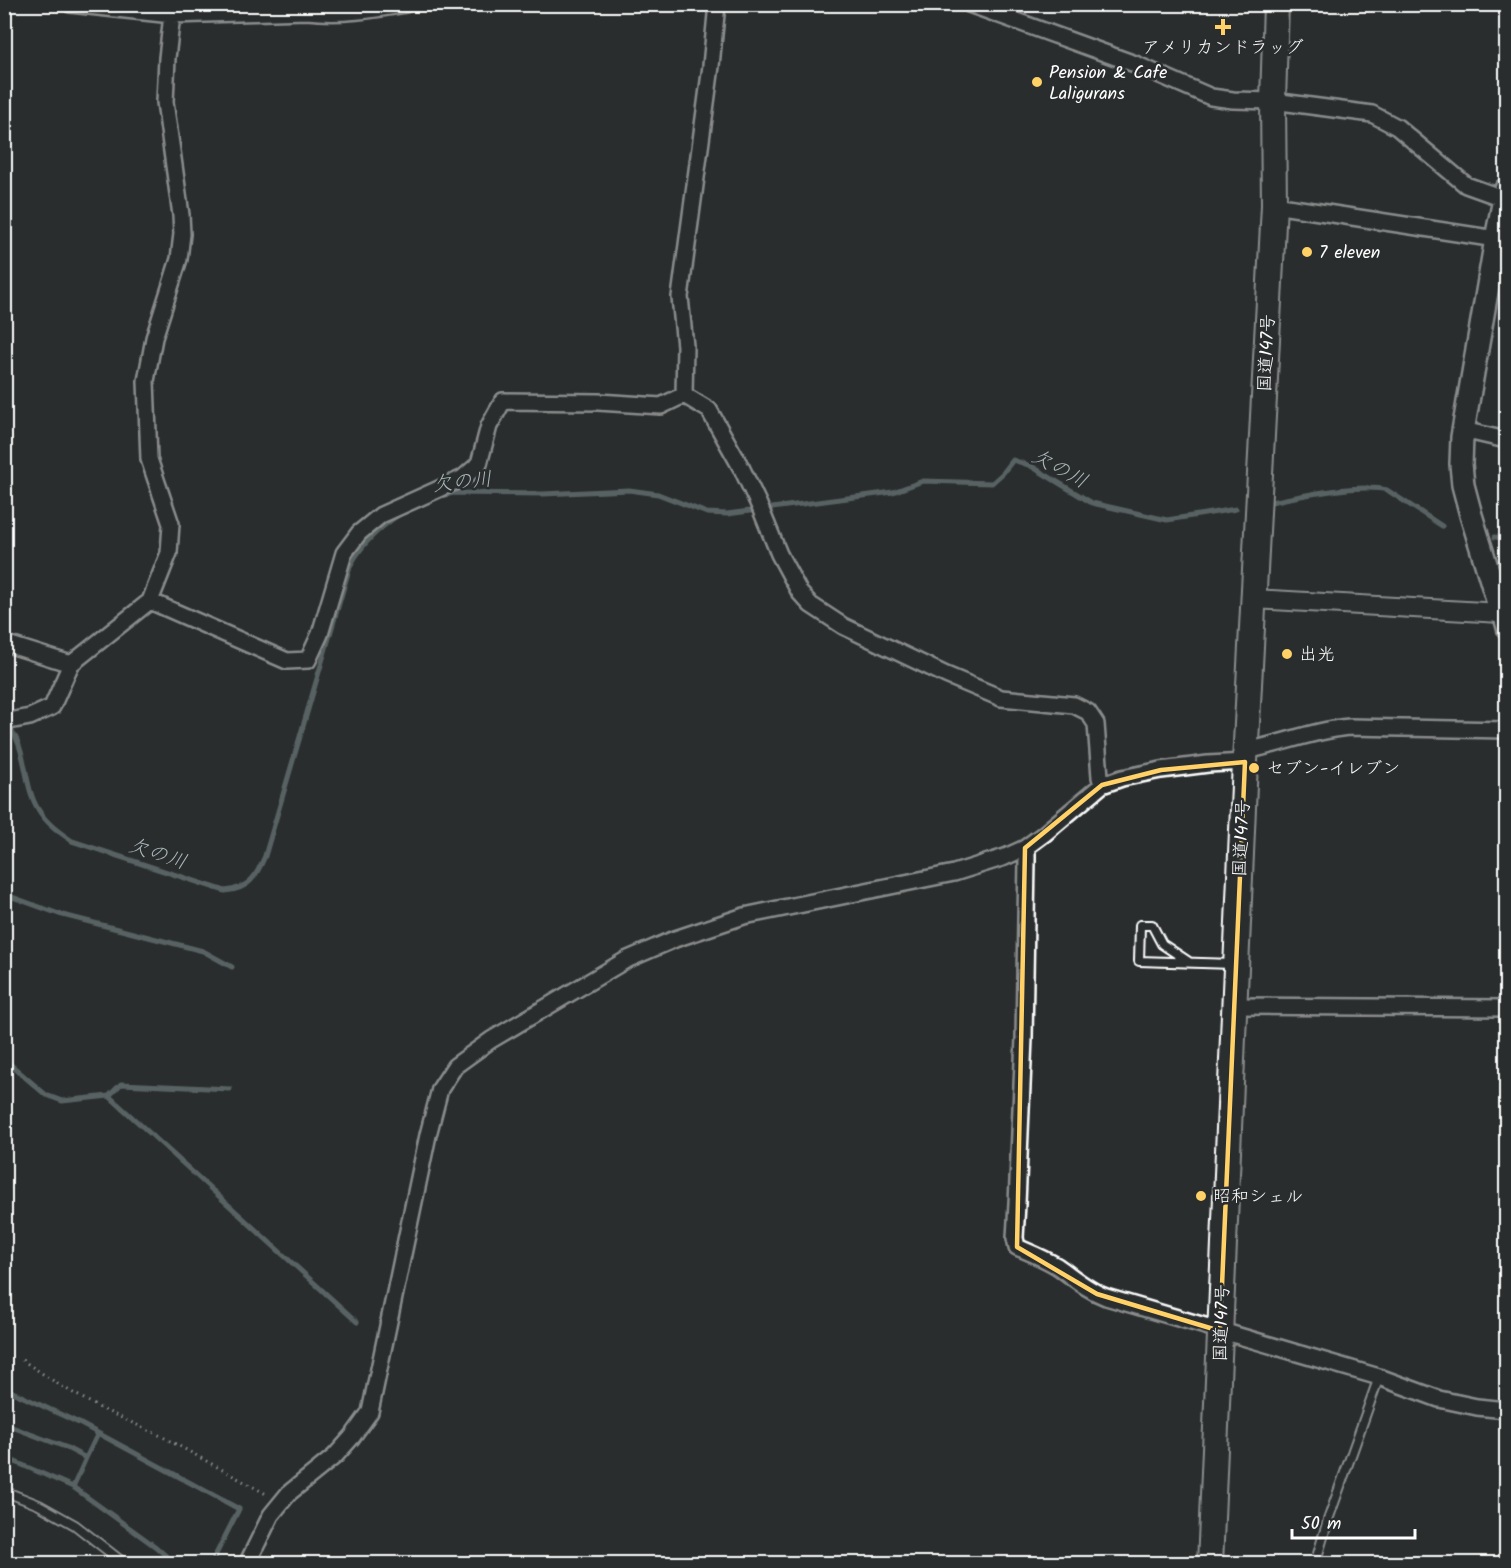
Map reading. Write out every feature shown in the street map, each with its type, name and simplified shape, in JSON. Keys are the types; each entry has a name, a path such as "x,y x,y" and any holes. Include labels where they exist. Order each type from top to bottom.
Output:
{"highway":[{"name":"国道147号","path":"1210,1563 1234,1006 1274,205 1276,4"}],"main road":[{"path":"1505,619 1471,515 1463,485 1461,464 1463,430 1501,240 1506,194"}],"street":[{"path":"70,4 172,15 307,8 326,13 374,10 406,4"},
{"path":"684,394 685,346 680,297 711,66 717,4"},
{"path":"969,4 1135,64 1211,97 1233,100 1274,100 1372,114 1397,127 1466,184 1506,194"},
{"path":"9,721 30,717 52,707 71,664 150,601 170,553 171,524 148,459 146,381 154,338 178,259 182,234 165,102 172,15"},
{"path":"1274,205 1501,240"},
{"path":"150,601 288,661 308,660 320,634 344,553 359,533 381,515 463,478 479,464 489,426 503,401 597,402 661,406 684,394"},
{"path":"684,394 709,410 742,469 778,554 800,593 811,605 843,626 946,675 1001,698 1074,705 1088,712 1096,724 1102,785"},
{"path":"1463,430 1506,440"},
{"path":"1254,599 1505,619"},
{"path":"4,643 71,664"},
{"path":"247,1563 280,1503 335,1456 370,1412 428,1135 440,1089 455,1066 491,1040 626,960 675,939 744,916 954,873 1005,857 1024,848 1044,834 1102,785 1122,778 1246,757 1324,730 1350,727 1506,730"},
{"path":"1024,848 1027,860 1024,1014 1015,1238 1017,1247 1052,1263 1098,1294 1379,1377 1439,1399 1506,1410"},
{"path":"1234,1006 1506,1008"}],"lane":[{"path":"1189,962 1162,944 1152,925 1140,925 1139,961 1236,964"},
{"path":"1315,1563 1379,1377"},
{"path":"4,1491 39,1505 75,1525 125,1563"}],"path":[{"path":"22,1360 100,1408 161,1436 280,1503"}],"highlighted area":[{"path":"1245,762 1220,1331 1097,1294 1017,1247 1025,848 1102,785 1161,770"}],"waterway":[{"name":"欠の川","path":"435,497 454,493 543,494 629,490 658,494 707,513 727,514 893,492 923,481 992,483 1013,460 1031,466 1092,503 1167,520 1236,509"},
{"name":"欠の川","path":"1271,502 1329,491 1375,488 1387,490 1442,526"},
{"name":"欠の川","path":"6,723 20,747 31,792 38,809 49,823 67,838 225,891 246,885 255,876 265,856 350,566 372,537 400,514"},
{"name":"欠の川","path":"1495,537 1506,538"},
{"path":"4,894 59,914 203,951 232,967"},
{"path":"4,1059 46,1095 62,1101 109,1096 357,1322"},
{"path":"109,1096 121,1084 230,1089"},
{"path":"4,1388 79,1423 239,1509 211,1564"},
{"path":"4,1424 65,1447 86,1458 73,1487 156,1547 175,1564"},
{"path":"86,1458 98,1433"},
{"path":"4,1457 73,1487"},
{"path":"4,1560 46,1564"}],"place":[{"name":"アメリカンドラッグ","path":"1223,27"},
{"name":"Pension & Cafe Laligurans","path":"1037,82"},
{"name":"7 eleven","path":"1307,252"},
{"name":"出光","path":"1287,654"},
{"name":"セブン-イレブン","path":"1254,768"},
{"name":"昭和シェル","path":"1201,1196"}]}
